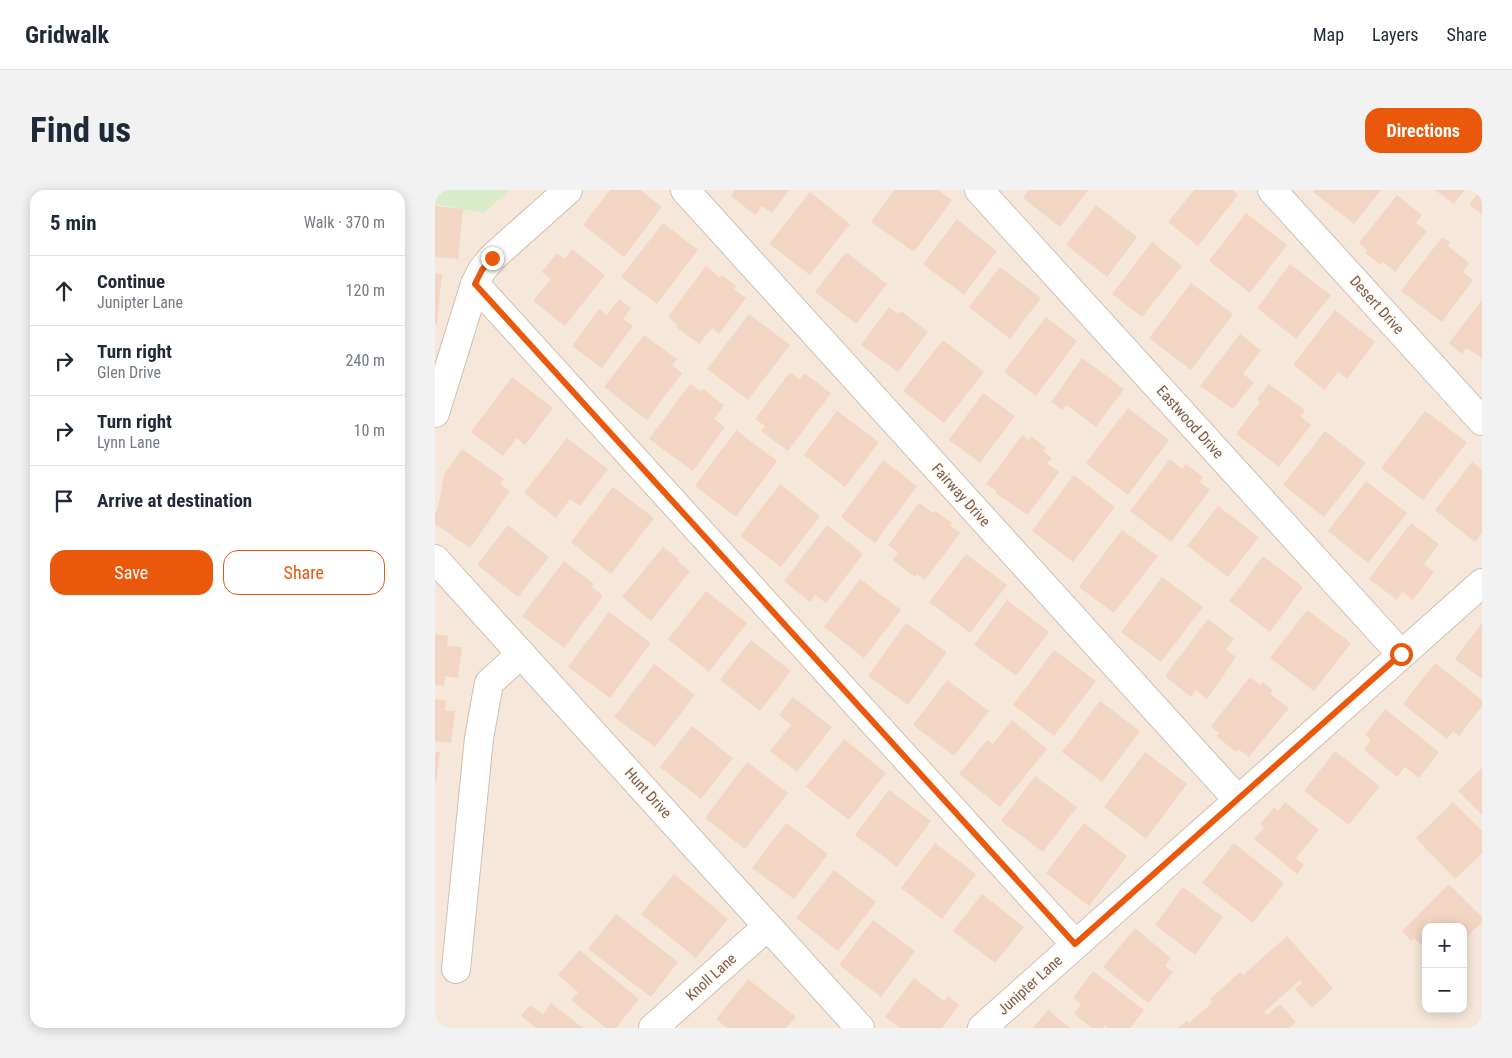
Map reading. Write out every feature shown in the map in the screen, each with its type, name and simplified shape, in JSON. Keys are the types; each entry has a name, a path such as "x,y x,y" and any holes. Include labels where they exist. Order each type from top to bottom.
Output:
{"lane":[{"path":"435,413 475,284 482,270 492,258 567,190"},
{"name":"Fairway Drive","path":"685,190 1238,800"},
{"name":"Eastwood Drive","path":"979,190 1401,654"},
{"name":"Desert Drive","path":"1273,190 1482,421"},
{"path":"475,284 1075,944"},
{"name":"Hunt Drive","path":"435,559 860,1028"},
{"name":"Junipter Lane","path":"982,1028 1482,583"},
{"path":"456,969 479,738 489,683 521,654"},
{"name":"Knoll Lane","path":"653,1028 768,926"}],"shaded area":[{"path":"510,190 1482,190 1482,1028 435,1028 435,204 484,213"}],"green space":[{"path":"435,190 510,190 484,213 435,204"}],"building":[{"path":"610,190 640,190 662,207 624,257 583,225"},
{"path":"735,190 789,190 772,213 762,206 755,215 731,196"},
{"path":"894,190 938,190 952,200 914,252 871,222"},
{"path":"1029,190 1088,190 1060,227 1023,198"},
{"path":"1194,190 1232,190 1238,195 1198,246 1168,222"},
{"path":"1315,190 1381,190 1354,224 1313,192"},
{"path":"1435,190 1465,190 1454,204"},
{"path":"1480,190 1482,190 1482,214 1469,205"},
{"path":"810,192 850,224 810,275 769,244"},
{"path":"1397,195 1422,215 1416,223 1427,231 1395,272 1383,262 1381,265 1365,253 1367,250 1359,243"},
{"path":"1096,205 1137,237 1107,277 1066,245"},
{"path":"435,206 463,209 458,259 435,257"},
{"path":"1246,213 1287,245 1250,293 1209,261"},
{"path":"957,219 997,251 964,295 923,264"},
{"path":"663,223 698,250 657,304 621,277"},
{"path":"1442,237 1450,243 1448,246 1469,263 1463,272 1473,280 1442,322 1401,291"},
{"path":"1152,242 1182,266 1142,317 1112,294"},
{"path":"572,249 605,275 565,326 533,301 551,279 542,272 557,253 565,259"},
{"path":"846,252 887,284 856,324 815,292"},
{"path":"1290,264 1331,295 1296,339 1257,308"},
{"path":"706,266 720,278 722,275 736,286 734,289 746,298 719,334 712,328 699,344 676,327 678,325 668,317"},
{"path":"1000,267 1041,298 1010,339 969,307"},
{"path":"435,273 442,274 437,324 435,323"},
{"path":"1191,283 1233,314 1191,370 1149,338"},
{"path":"619,299 631,308 623,319 633,326 602,368 572,346 599,309 607,315"},
{"path":"1482,300 1482,358 1466,348 1462,354 1449,343"},
{"path":"889,307 898,314 901,311 928,332 898,372 861,345"},
{"path":"1335,310 1375,342 1347,379 1338,372 1325,390 1293,365"},
{"path":"749,314 790,345 748,400 707,369"},
{"path":"1046,317 1077,341 1036,396 1004,372"},
{"path":"1240,334 1261,350 1243,374 1254,382 1233,409 1200,386"},
{"path":"644,335 677,359 672,365 682,373 647,420 604,387"},
{"path":"943,340 984,372 944,423 903,391"},
{"path":"1082,358 1124,389 1096,427 1066,405 1062,410 1051,402"},
{"path":"790,372 800,380 804,373 831,393 788,451 761,431 765,426 755,419"},
{"path":"512,377 553,408 525,445 517,438 503,456 471,432"},
{"path":"690,384 701,391 703,389 724,405 714,419 725,427 693,471 649,439"},
{"path":"1269,384 1305,410 1300,416 1311,425 1279,467 1236,434 1260,402 1257,399"},
{"path":"983,393 1015,416 980,463 949,440"},
{"path":"1128,408 1169,440 1128,495 1086,463"},
{"path":"837,411 879,442 845,487 804,455"},
{"path":"1425,411 1467,442 1423,500 1381,468"},
{"path":"736,430 777,461 736,517 695,486"},
{"path":"1325,431 1366,463 1324,517 1283,485"},
{"path":"1022,435 1029,440 1031,436 1046,448 1043,451 1052,458 1047,463 1059,472 1028,515 995,493 997,491 986,484"},
{"path":"567,438 608,469 580,506 570,499 556,518 524,493"},
{"path":"462,449 504,479 500,484 510,491 470,548 435,524 435,513 438,509 444,475"},
{"path":"1170,459 1182,469 1186,464 1203,477 1200,482 1210,490 1171,542 1130,511"},
{"path":"883,460 917,486 875,543 841,517"},
{"path":"1472,462 1482,470 1482,533 1475,542 1435,510"},
{"path":"1074,475 1115,507 1073,562 1032,531"},
{"path":"1366,481 1407,513 1368,563 1328,531"},
{"path":"780,484 820,516 781,567 740,536"},
{"path":"613,487 654,518 611,574 571,542"},
{"path":"919,503 952,523 950,525 960,533 925,580 917,574 915,577 893,560 898,553 888,545"},
{"path":"1218,506 1259,537 1228,577 1187,546"},
{"path":"1411,523 1439,544 1424,564 1434,572 1413,600 1402,592 1397,600 1369,579"},
{"path":"508,525 549,557 518,597 477,565"},
{"path":"827,525 863,554 826,603 815,595 810,602 784,581"},
{"path":"1122,530 1158,556 1114,613 1079,587"},
{"path":"663,547 679,559 677,561 690,571 651,621 622,597"},
{"path":"966,554 1007,585 970,633 929,602"},
{"path":"1263,556 1303,587 1270,632 1229,601"},
{"path":"564,561 594,584 592,587 603,596 564,648 522,616"},
{"path":"1162,577 1203,607 1161,662 1121,632"},
{"path":"860,579 901,610 864,658 824,627"},
{"path":"706,591 747,623 709,672 668,639"},
{"path":"1007,600 1049,632 1016,676 974,645"},
{"path":"1307,610 1351,643 1314,691 1270,658"},
{"path":"609,612 651,643 610,698 568,667"},
{"path":"1208,619 1234,639 1226,650 1236,657 1207,699 1196,690 1191,697 1165,676"},
{"path":"906,623 947,652 908,705 868,676"},
{"path":"1482,623 1482,679 1455,659"},
{"path":"435,634 448,636 447,646 462,647 458,678 445,676 444,686 435,685"},
{"path":"751,640 791,671 760,711 720,680"},
{"path":"1054,650 1096,681 1054,736 1013,705"},
{"path":"1435,663 1482,700 1482,706 1459,736 1453,731 1447,739 1403,704"},
{"path":"654,664 695,695 655,747 614,717"},
{"path":"1250,677 1260,685 1263,682 1273,690 1270,694 1289,708 1249,757 1238,749 1236,752 1216,736 1219,733 1211,726"},
{"path":"947,680 989,711 954,756 913,725"},
{"path":"793,697 832,727 797,772 770,751 791,725 779,715"},
{"path":"435,699 446,700 445,711 455,711 451,743 435,741"},
{"path":"1100,701 1140,731 1102,782 1062,752"},
{"path":"1385,709 1439,752 1419,778 1405,767 1397,777 1364,750 1371,740 1365,735"},
{"path":"1012,720 1047,749 1000,807 959,774 987,740 993,744"},
{"path":"692,726 733,758 701,799 660,767"},
{"path":"844,739 886,773 849,820 806,787"},
{"path":"1335,751 1380,786 1349,825 1304,791"},
{"path":"435,752 440,752 436,782 435,781"},
{"path":"1145,752 1187,784 1146,839 1104,807"},
{"path":"747,762 788,793 745,849 705,818"},
{"path":"1482,768 1482,815 1458,791"},
{"path":"1035,776 1077,807 1043,852 1001,821"},
{"path":"889,790 931,821 897,867 855,835"},
{"path":"1285,802 1319,830 1296,858 1304,865 1297,874 1254,839 1264,828 1260,824 1274,807 1278,811"},
{"path":"1453,802 1482,831 1482,853 1455,879 1416,838"},
{"path":"786,823 828,854 794,899 752,868"},
{"path":"1084,823 1127,856 1089,906 1046,873"},
{"path":"935,843 976,874 942,919 901,888"},
{"path":"1234,843 1284,883 1253,923 1202,883"},
{"path":"834,870 876,902 838,951 796,918"},
{"path":"674,874 728,919 696,958 641,914"},
{"path":"1449,884 1482,917 1482,922 1467,937 1467,923 1422,923 1422,945 1414,938 1411,941 1402,931"},
{"path":"1183,887 1223,917 1195,955 1155,925"},
{"path":"982,894 1024,927 995,963 953,931"},
{"path":"616,914 678,962 651,997 588,949"},
{"path":"873,920 915,951 881,997 839,965"},
{"path":"1135,928 1171,958 1165,966 1173,972 1148,1003 1103,967"},
{"path":"1287,936 1333,988 1312,1008 1295,989 1302,983 1300,980 1264,1012 1267,1015 1280,1004 1296,1022 1289,1028 1178,1028 1187,1020 1189,1023 1213,1002 1210,999 1240,972 1243,975"},
{"path":"579,950 639,999 616,1028 606,1028 571,1000 578,992 558,975"},
{"path":"1093,971 1144,1010 1130,1028 1108,1028 1105,1025 1103,1028 1092,1028 1074,1014 1081,1004 1073,998"},
{"path":"914,978 944,1001 948,996 959,1005 942,1028 900,1028 885,1017"},
{"path":"748,979 796,1017 786,1028 727,1028 716,1019"},
{"path":"551,1003 583,1028 536,1028 521,1016 530,1005 543,1015"},
{"path":"1048,1010 1070,1028 1033,1028"}],"route":[{"path":"492,258 482,270 475,284 1075,944 1401,654"}]}
